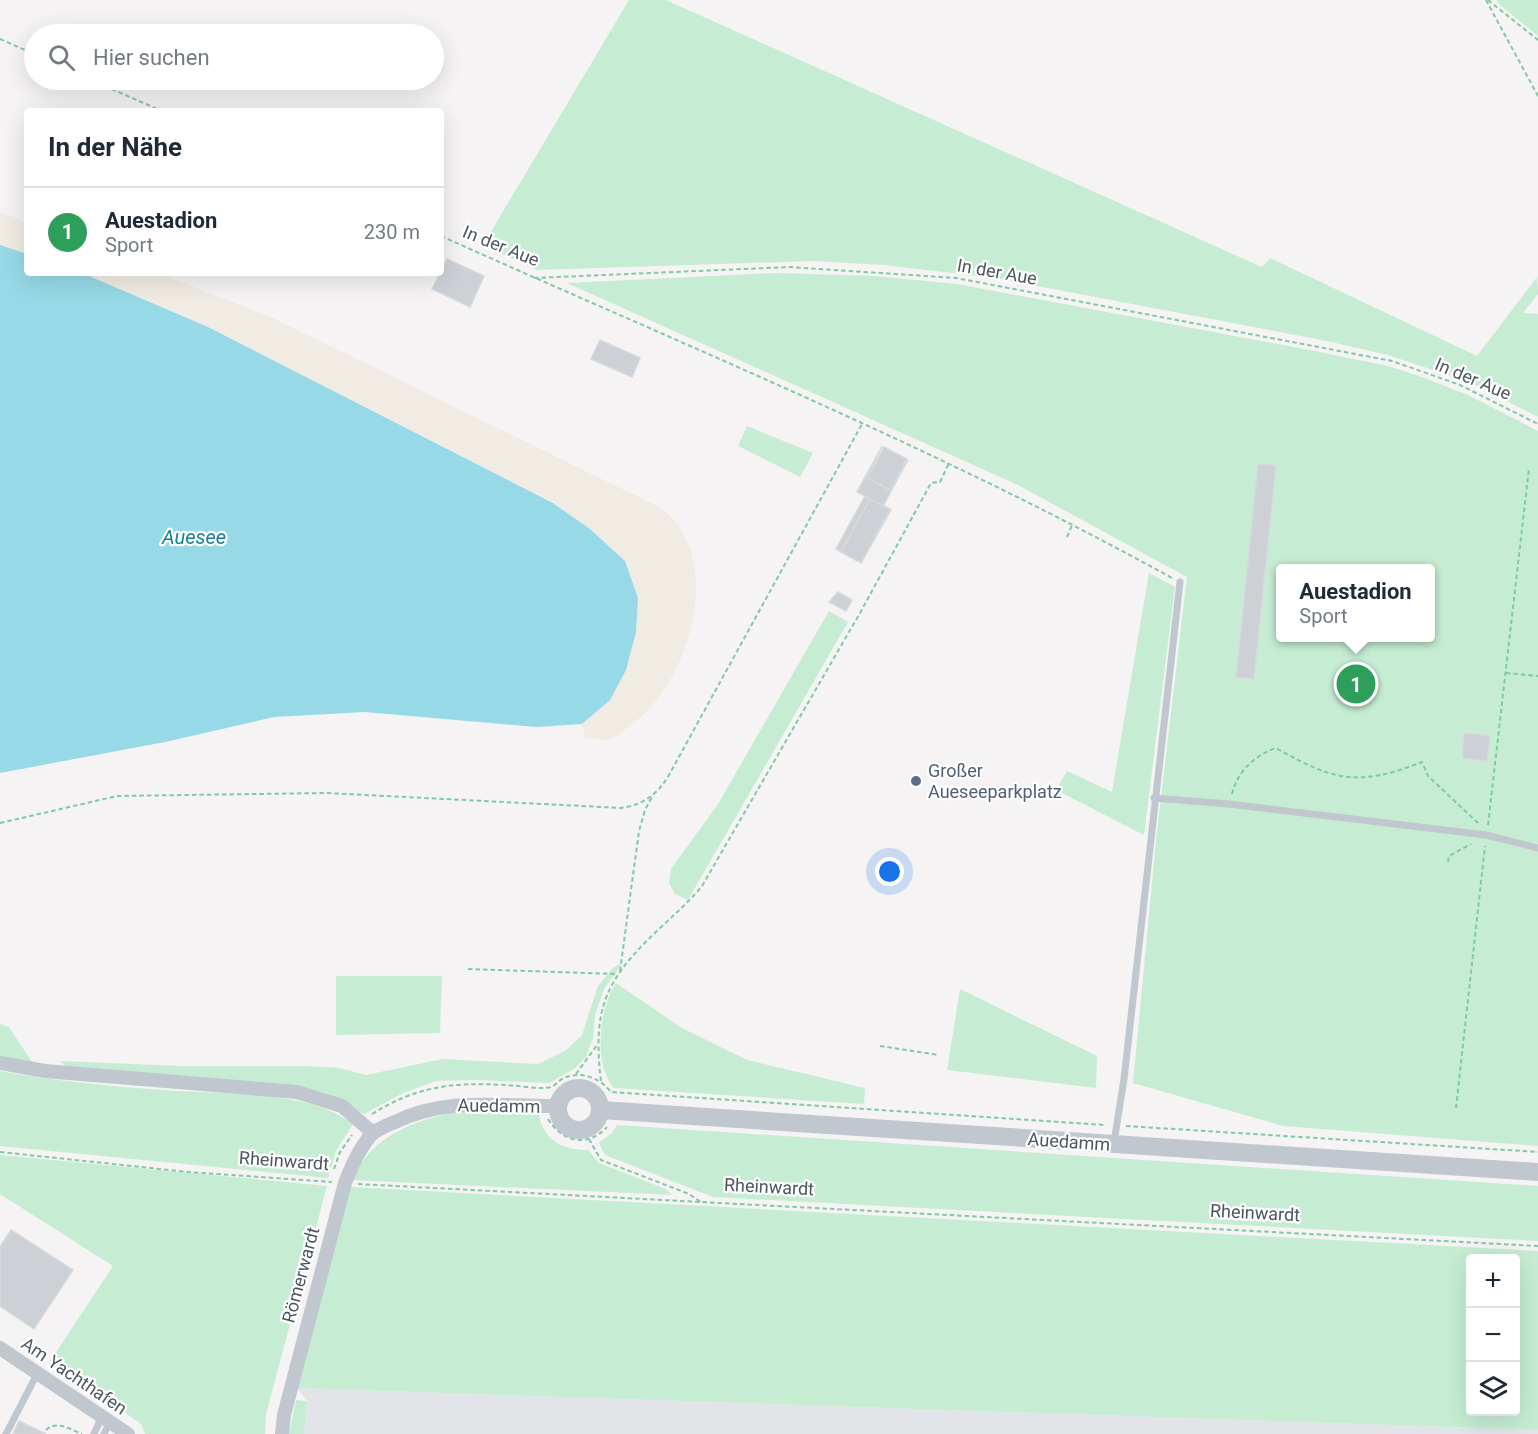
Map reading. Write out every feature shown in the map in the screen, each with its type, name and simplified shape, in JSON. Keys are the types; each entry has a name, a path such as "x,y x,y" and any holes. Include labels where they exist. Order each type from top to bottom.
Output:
{"street":[{"path":"0,1063 45,1071 297,1092 342,1106 373,1133"},
{"name":"Auedamm","path":"373,1133 409,1115 443,1105 477,1103 552,1106 568,1091 586,1088 607,1111"},
{"name":"Auedamm","path":"552,1106 567,1126 578,1130 589,1128 607,1111 1538,1172"},
{"name":"Römerwardt","path":"282,1434 284,1414 345,1183 356,1155 373,1133"},
{"name":"Am Yachthafen","path":"0,1348 106,1424 128,1434"}],"lane":[{"path":"1113,1145 1124,1079 1180,582"},
{"path":"1154,798 1230,804 1486,835 1538,848"},
{"path":"6,1434 37,1374"},
{"path":"94,1434 106,1424"}],"path":[{"path":"1487,0 1538,40"},
{"path":"1487,0 1538,96"},
{"path":"0,39 24,50"},
{"path":"114,90 155,108"},
{"name":"In der Aue","path":"444,237 534,278 790,267 956,278 1392,361 1460,385 1538,424"},
{"path":"534,278 949,463 1073,523 1180,582"},
{"path":"619,972 639,831 645,810 674,768 862,424"},
{"path":"601,1082 597,1045 601,1011 606,993 619,972 640,947 690,902 702,886 931,483 940,482 949,463"},
{"path":"1456,1108 1529,468"},
{"path":"1067,537 1073,523"},
{"path":"1506,673 1538,676"},
{"path":"1230,804 1233,789 1241,773 1259,754 1276,748 1329,775 1345,778 1392,774 1422,762 1428,776 1478,823 1486,835"},
{"path":"0,823 117,796 327,793 621,808 633,806 654,794"},
{"path":"1448,862 1449,856 1486,835"},
{"path":"468,969 619,972"},
{"path":"575,1075 597,1045"},
{"path":"880,1046 939,1055"},
{"path":"327,1192 340,1152 361,1121 389,1104 419,1090 446,1084 476,1083 551,1087 560,1080 575,1075 584,1075 601,1082 611,1092 1538,1152"},
{"path":"551,1087 552,1106 548,1119 554,1130 571,1139 589,1139 601,1133 609,1124 607,1111 611,1092"},
{"path":"589,1139 601,1160 689,1194 701,1202"},
{"name":"Rheinwardt","path":"0,1152 188,1172 345,1183 1538,1246"},
{"path":"46,1430 53,1425 60,1425 82,1434"}],"shaded area":[{"path":"297,1388 1538,1430 1538,1434 304,1434 307,1401"}],"green space":[{"path":"629,0 666,0 1262,267 1270,258 1477,356 1537,277 1538,294 1523,313 1538,314 1538,417 1469,382 1388,355 1322,340 995,278 884,265 812,261 537,270 483,245"},
{"path":"1496,0 1538,0 1538,36 1500,5"},
{"path":"776,273 874,276 957,284 1388,366 1468,395 1538,431 1538,1146 1283,1126 1133,1083 1156,840 1187,577 1018,485 567,283"},
{"path":"747,426 813,453 800,477 738,446"},
{"path":"1149,573 1175,587 1144,835 1056,790 1067,771 1112,792"},
{"path":"829,611 848,622 688,900 675,894 669,883 671,869 718,804"},
{"path":"623,962 604,989 595,1015 593,1038 586,1057 574,1069 549,1083 436,1081 403,1093 364,1114 323,1092 66,1069 61,1061 180,1066 303,1066 339,1068 366,1075 443,1059 538,1064 565,1051 582,1035 598,986 613,968"},
{"path":"336,976 442,976 440,1033 336,1035"},
{"path":"616,983 682,1028 747,1060 865,1088 864,1104 614,1088 607,1078 603,1065 601,1036 602,1021 610,994"},
{"path":"960,989 1097,1056 1096,1088 947,1070"},
{"path":"0,1024 9,1027 34,1065 0,1058"},
{"path":"0,1071 101,1085 262,1095 311,1104 333,1112 353,1124 336,1151 328,1178 0,1146"},
{"path":"467,1110 539,1115 545,1131 556,1142 570,1148 588,1150 599,1163 666,1189 672,1195 353,1180 361,1164 385,1139 415,1123"},
{"path":"617,1125 1538,1186 1538,1241 713,1197 605,1155 599,1143 612,1133"},
{"path":"0,1155 327,1186 266,1414 265,1434 145,1434 141,1424 51,1360 113,1266 0,1194"},
{"path":"351,1187 1538,1251 1538,1430 297,1388"},
{"path":"296,1400 307,1401 304,1434 289,1434"}],"sand":[{"path":"0,212 24,221 24,253 0,245"},
{"path":"89,276 166,276 271,317 657,506 672,518 690,549 696,576 695,605 689,635 679,663 664,689 647,711 615,737 605,740 585,738 582,724 610,700 636,632 638,598 625,561 590,529 553,502 208,327"}],"water":[{"name":"Auesee","path":"0,245 24,253 24,276 89,276 208,327 553,503 590,529 625,561 638,598 636,632 626,670 610,700 582,724 537,727 365,712 274,717 165,742 0,773"}],"building":[{"path":"447,259 484,276 470,307 432,289 438,276 444,276 444,265"},
{"path":"600,340 640,358 632,377 591,359"},
{"path":"882,446 867,478 890,490 908,460 883,506 857,492"},
{"path":"884,447 907,459 890,490 867,478"},
{"path":"1258,464 1276,466 1254,679 1236,677"},
{"path":"865,496 870,499 841,552 836,549"},
{"path":"870,499 890,509 861,563 841,552"},
{"path":"890,509 891,510 861,563"},
{"path":"838,592 852,600 846,611 829,602"},
{"path":"1464,733 1490,736 1487,761 1462,758"},
{"path":"11,1230 73,1270 34,1329 0,1306 0,1247"},
{"path":"19,1421 46,1434 13,1434"}],"place":[{"name":"Auestadion","path":"1356,684"},
{"name":"Großer Aueseeparkplatz","path":"916,781"}]}
